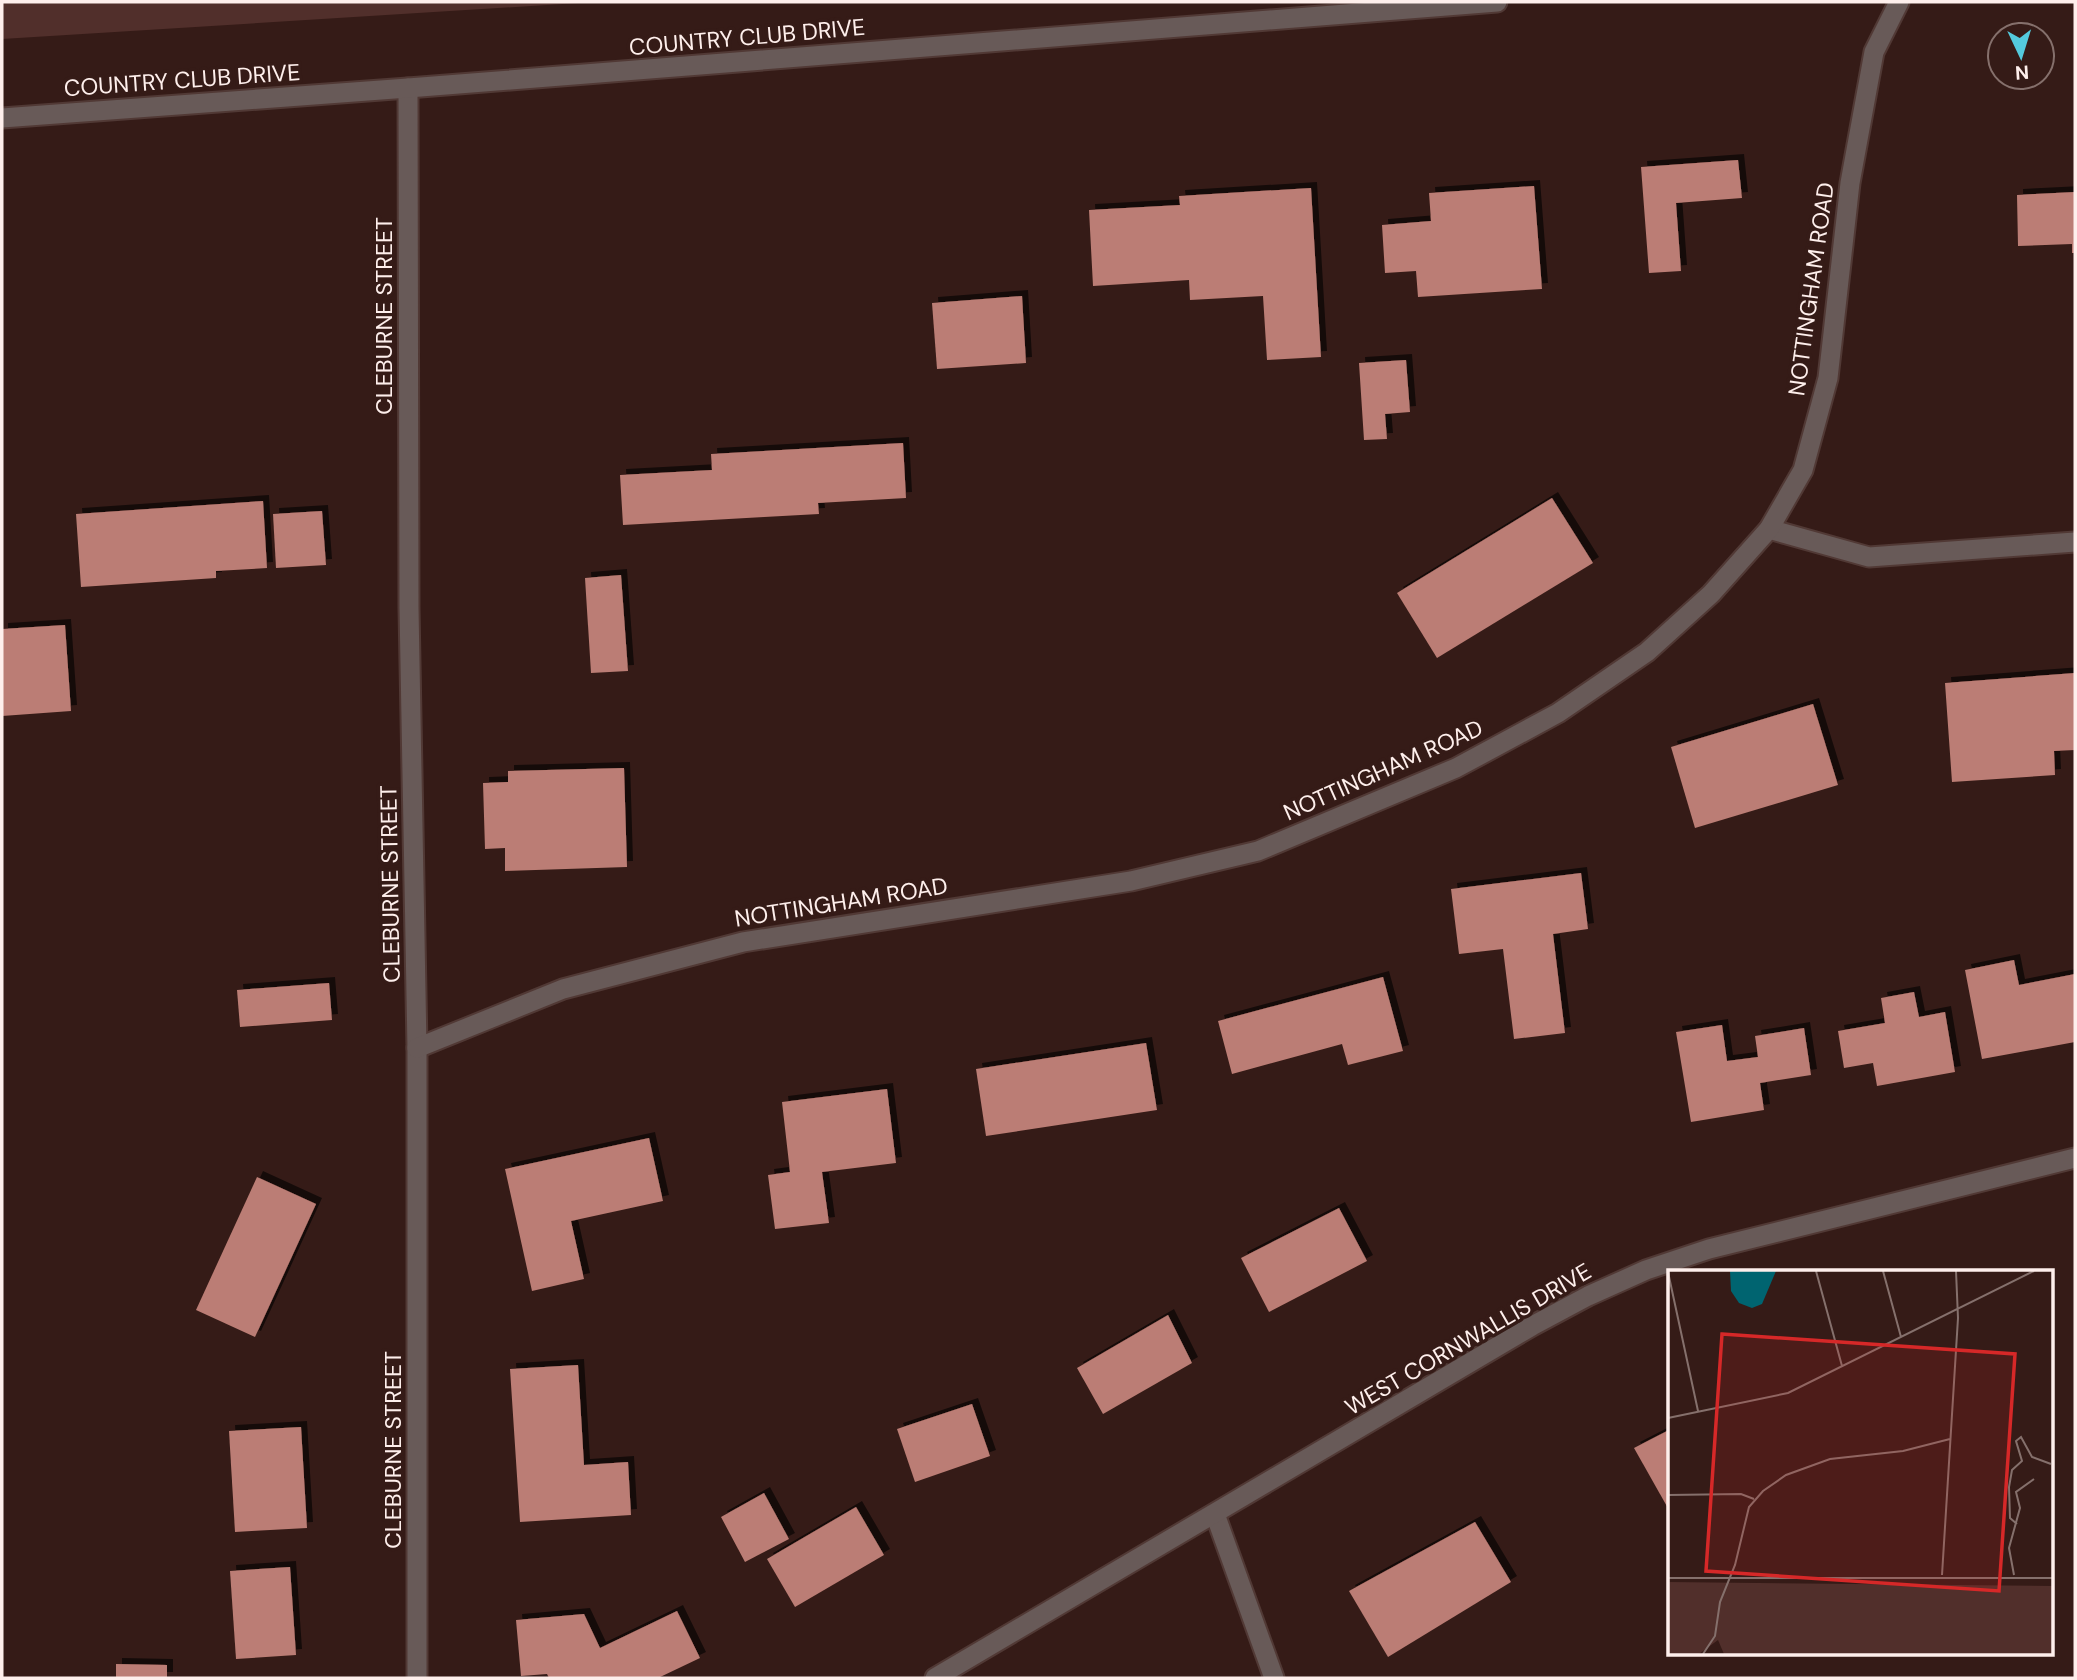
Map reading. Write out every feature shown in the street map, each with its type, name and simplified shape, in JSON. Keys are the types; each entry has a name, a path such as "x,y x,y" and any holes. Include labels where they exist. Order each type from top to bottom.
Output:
{"street":[{"name":"COUNTRY CLUB DRIVE","path":"2,118 1497,2"},
{"name":"NOTTINGHAM ROAD","path":"417,1048 563,989 743,942 1131,881 1258,851 1456,768 1558,713 1647,652 1711,594 1769,528 1803,470 1828,378 1850,183 1874,52 1899,2"},
{"name":"CLEBURNE STREET","path":"408,88 409,608 417,1048 418,1678"},
{"path":"1769,528 1869,557 2075,542"},
{"name":"WEST CORNWALLIS DRIVE","path":"934,1678 1532,1326 1588,1296 1646,1270 1709,1249 2075,1158"},
{"path":"1215,1514 1274,1678"}],"shaded area":[{"path":"2,2 594,2 2,39"}],"building":[{"path":"1738,160 1742,198 1676,203 1681,271 1649,273 1641,167"},
{"path":"1534,186 1542,289 1418,297 1416,271 1385,273 1382,225 1431,221 1429,193"},
{"path":"1311,188 1321,357 1267,360 1263,296 1190,300 1189,280 1093,286 1089,210 1180,205 1179,196"},
{"path":"2075,192 2075,253 2072,253 2072,244 2018,246 2017,195"},
{"path":"1022,296 1026,363 937,369 932,303"},
{"path":"1406,360 1410,412 1385,414 1387,439 1364,440 1359,363"},
{"path":"903,443 906,498 818,503 819,514 623,525 620,475 712,470 711,454"},
{"path":"1552,498 1593,563 1437,658 1397,593"},
{"path":"263,501 267,568 216,571 216,578 81,587 76,514"},
{"path":"322,511 326,565 276,568 273,514"},
{"path":"621,575 628,671 591,673 585,578"},
{"path":"65,625 71,711 2,716 2,629"},
{"path":"2075,673 2075,750 2054,751 2055,775 1952,782 1945,683"},
{"path":"1813,704 1838,785 1695,828 1671,747"},
{"path":"624,768 627,867 505,871 505,848 485,849 483,783 508,782 508,771"},
{"path":"1581,873 1588,929 1553,934 1565,1033 1514,1039 1503,949 1459,954 1451,889"},
{"path":"2014,960 2019,985 2075,974 2075,1042 1982,1059 1965,970"},
{"path":"1383,977 1403,1051 1348,1065 1342,1044 1232,1074 1218,1021"},
{"path":"329,983 332,1020 240,1027 237,990"},
{"path":"1914,992 1919,1017 1945,1012 1955,1072 1877,1086 1873,1063 1844,1068 1838,1031 1885,1023 1881,998"},
{"path":"1722,1025 1727,1061 1758,1057 1755,1036 1804,1028 1811,1075 1760,1083 1764,1110 1691,1122 1676,1032"},
{"path":"1146,1043 1157,1110 986,1136 976,1069"},
{"path":"887,1089 896,1163 822,1172 829,1223 775,1229 768,1175 790,1172 782,1102"},
{"path":"649,1138 663,1201 571,1221 584,1279 532,1291 505,1169"},
{"path":"257,1177 316,1204 255,1337 196,1310"},
{"path":"1339,1208 1367,1261 1269,1312 1241,1258"},
{"path":"1168,1315 1192,1363 1103,1414 1077,1368"},
{"path":"578,1365 584,1465 628,1462 631,1515 520,1522 510,1369"},
{"path":"972,1404 990,1456 915,1482 897,1429"},
{"path":"301,1427 307,1528 235,1532 229,1431"},
{"path":"1668,1431 1668,1508 1634,1448"},
{"path":"764,1493 789,1539 745,1562 721,1517"},
{"path":"856,1507 884,1555 795,1607 767,1559"},
{"path":"1475,1522 1511,1582 1388,1657 1349,1591"},
{"path":"290,1567 296,1655 236,1659 230,1571"},
{"path":"677,1611 700,1658 658,1678 549,1678 547,1674 521,1676 516,1620 584,1614 600,1648"},
{"path":"116,1664 167,1665 167,1678 116,1678"}]}
